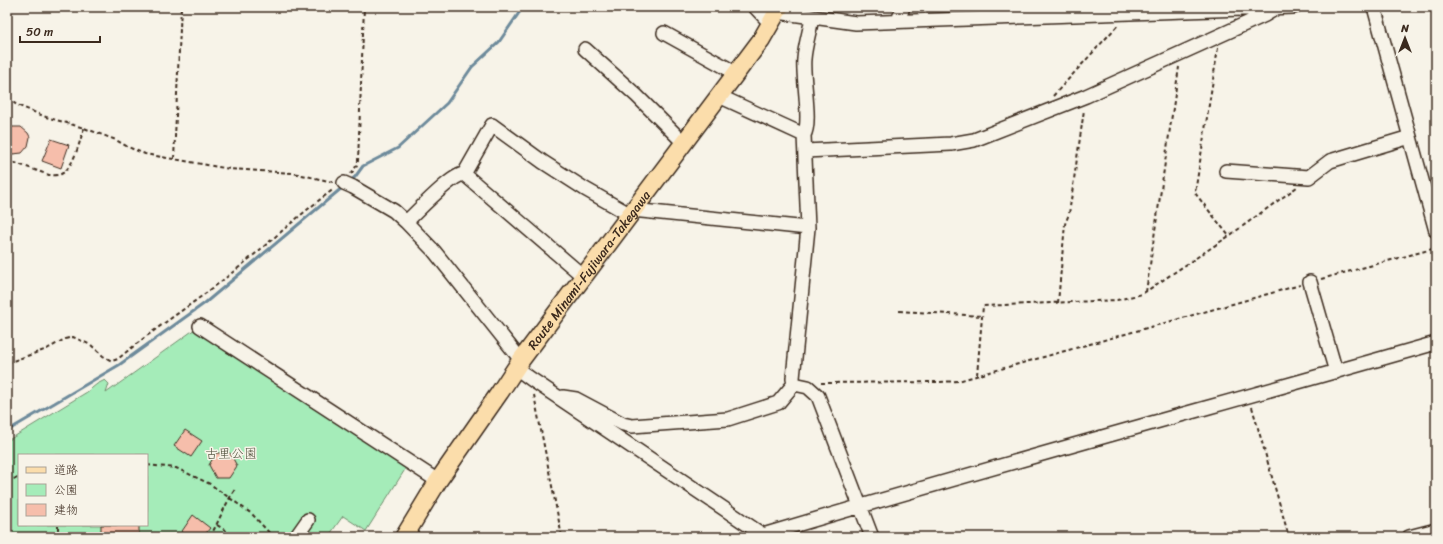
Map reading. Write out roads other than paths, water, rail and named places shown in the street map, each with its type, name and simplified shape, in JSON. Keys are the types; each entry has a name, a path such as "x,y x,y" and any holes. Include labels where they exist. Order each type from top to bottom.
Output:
{"main road":[{"name":"Route Minami-Fujiwara-Takegawa","path":"404,537 438,481 518,364 761,40 776,14"}],"street":[{"path":"756,7 776,14 856,22 898,21 1037,12 1294,7"},
{"path":"898,21 903,7"},
{"path":"1374,7 1436,231"},
{"path":"805,152 951,144 974,140 1086,96 1220,36 1265,15 1275,8"},
{"path":"558,397 576,399 623,424 632,426 728,419 778,403 794,384 794,364 808,228 804,135 807,131 807,110 804,60 812,17"},
{"path":"664,33 727,68 734,76"},
{"path":"586,49 637,96 684,143"},
{"path":"719,96 804,135"},
{"path":"406,222 452,180 461,174 464,174 492,125 573,182 631,212 808,228"},
{"path":"1226,171 1309,177 1330,161 1410,137"},
{"path":"464,174 583,276"},
{"path":"344,184 394,211 434,251 518,364 531,379 765,536 860,506 1020,459 1436,343"},
{"path":"1310,282 1336,372"},
{"path":"200,326 438,481"},
{"path":"794,384 808,387 818,396 872,537"},
{"path":"296,537 308,520"},
{"path":"1409,537 1436,530"}],"waterway":[{"path":"350,181 363,166 398,148 447,103 472,67 499,42 523,7"},
{"path":"7,431 119,365 205,303 343,187"}],"park label":[{"name":"古里公園","path":"231,453"}]}
